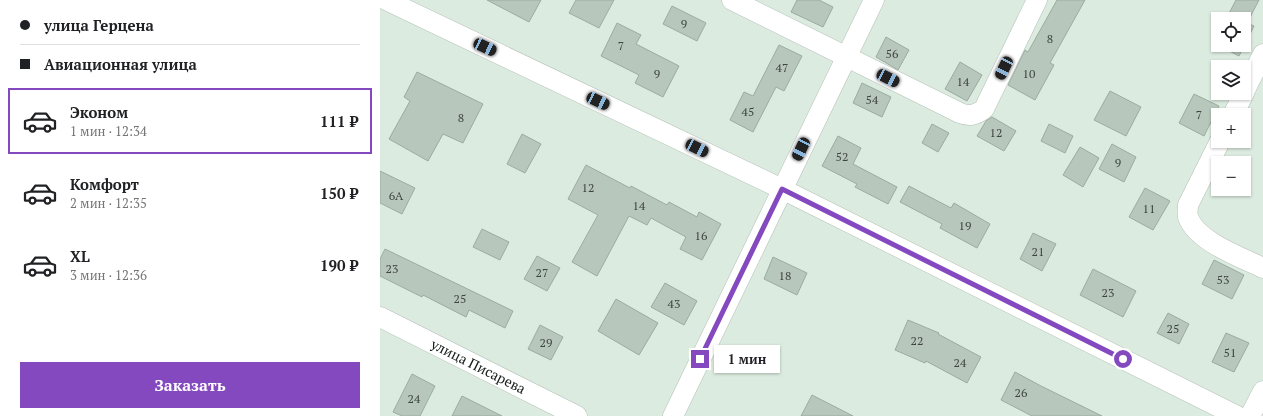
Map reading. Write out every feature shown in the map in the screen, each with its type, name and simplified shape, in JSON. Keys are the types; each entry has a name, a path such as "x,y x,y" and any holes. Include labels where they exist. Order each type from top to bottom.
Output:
{"street":[{"path":"386,0 782,189 1236,416"},
{"path":"732,0 960,114 968,116 977,114 984,109 1037,0"},
{"path":"673,416 874,0"},
{"path":"1251,79 1263,54"},
{"path":"1216,148 1188,205 1187,216 1194,228 1206,240 1263,268"},
{"name":"улица Писарева","path":"380,317 577,416"},
{"path":"1250,416 1263,390"}],"building":[{"path":"487,0 541,0 529,22"},
{"path":"576,0 614,0 599,28 569,13"},
{"path":"797,0 819,0 833,7 823,27 791,12"},
{"path":"1057,0 1085,0 1050,63 1054,65 1035,100 1008,85 1025,50 1028,52"},
{"path":"1236,0 1259,0 1251,15 1251,12 1230,12"},
{"path":"672,6 706,23 697,41 663,24"},
{"path":"617,23 641,35 636,44 679,66 663,97 635,83 639,75 601,56"},
{"path":"1251,25 1254,26 1251,32"},
{"path":"886,37 909,50 898,70 876,57"},
{"path":"779,45 802,56 784,91 776,87 753,132 730,120 744,92 753,96"},
{"path":"1231,52 1241,52 1239,56"},
{"path":"960,62 982,75 967,101 945,89"},
{"path":"417,72 483,104 463,143 443,134 428,161 389,139 410,101 404,97"},
{"path":"862,83 891,97 882,117 853,103"},
{"path":"1110,91 1141,107 1126,136 1094,120"},
{"path":"1194,94 1219,106 1218,108 1211,108 1211,122 1204,136 1179,123"},
{"path":"992,117 1016,131 1004,151 977,136 986,121"},
{"path":"932,124 949,133 938,152 922,143"},
{"path":"1049,124 1073,136 1065,153 1041,141"},
{"path":"522,134 541,144 525,173 507,164"},
{"path":"838,136 861,148 853,164 897,187 888,204 855,187 857,184 822,166"},
{"path":"1112,144 1136,157 1124,182 1099,169"},
{"path":"1080,147 1099,158 1083,187 1063,175"},
{"path":"586,165 667,205 669,202 697,217 699,212 721,224 702,260 680,249 686,237 651,218 647,225 629,216 597,276 572,262 598,215 568,199"},
{"path":"380,171 415,188 402,214 380,203"},
{"path":"909,186 951,208 954,203 990,224 977,248 940,228 942,224 900,202"},
{"path":"1145,188 1170,201 1153,230 1129,217"},
{"path":"482,229 509,242 500,260 473,247"},
{"path":"1033,233 1056,244 1042,271 1020,259"},
{"path":"385,249 513,311 505,328 469,310 466,317 423,295 422,297 380,276 380,259"},
{"path":"537,256 560,268 547,291 524,279"},
{"path":"773,257 807,273 797,295 764,279"},
{"path":"1214,260 1244,275 1232,299 1202,284"},
{"path":"1093,269 1136,291 1123,317 1080,295"},
{"path":"665,283 697,301 684,325 651,307"},
{"path":"616,299 658,323 639,355 598,331"},
{"path":"1168,313 1189,324 1179,344 1157,333"},
{"path":"908,320 939,333 938,334 981,357 967,383 926,361 925,363 895,350"},
{"path":"540,325 563,337 551,360 528,349"},
{"path":"1226,333 1249,343 1234,372 1212,362"},
{"path":"1015,372 1102,416 1032,416 1001,400"},
{"path":"412,374 435,386 420,416 402,416 393,412"},
{"path":"812,395 853,416 801,416"},
{"path":"462,396 502,416 452,416"}],"route":[{"path":"700,359 782,189 1123,359"}]}
